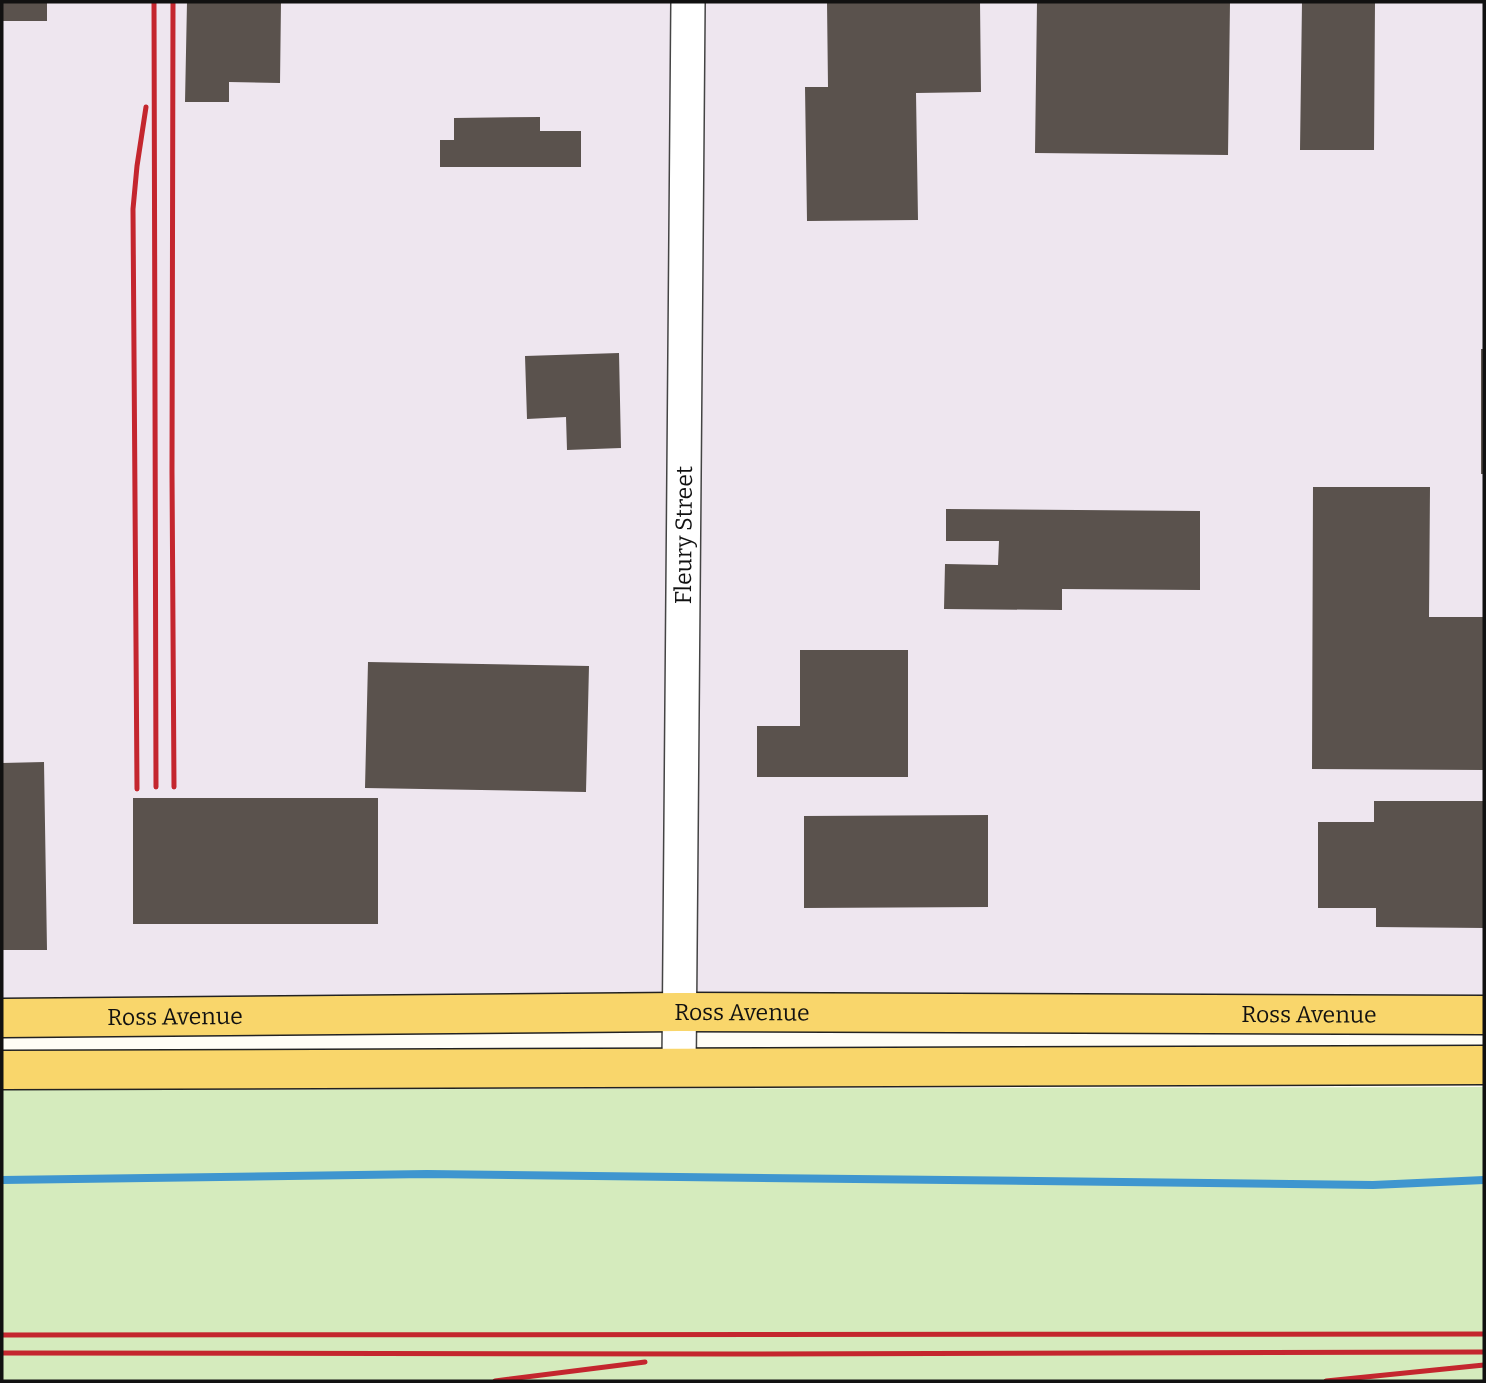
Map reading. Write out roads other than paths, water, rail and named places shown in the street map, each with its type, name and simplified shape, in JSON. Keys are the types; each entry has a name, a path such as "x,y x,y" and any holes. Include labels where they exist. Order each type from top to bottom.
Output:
{"main road":[{"name":"Ross Avenue","path":"2,1018 679,1012 1484,1015"},
{"path":"2,1070 1484,1065"}],"street":[{"name":"Fleury Street","path":"679,1067 688,2"}],"waterway":[{"path":"2,1180 427,1174 1373,1185 1484,1180"}],"railway":[{"path":"154,2 156,787"},
{"path":"173,2 174,787"},
{"path":"137,789 133,209 146,107"},
{"path":"2,1335 1484,1334"},
{"path":"2,1353 1484,1352"},
{"path":"495,1381 645,1362"},
{"path":"1326,1381 1484,1365"}]}
